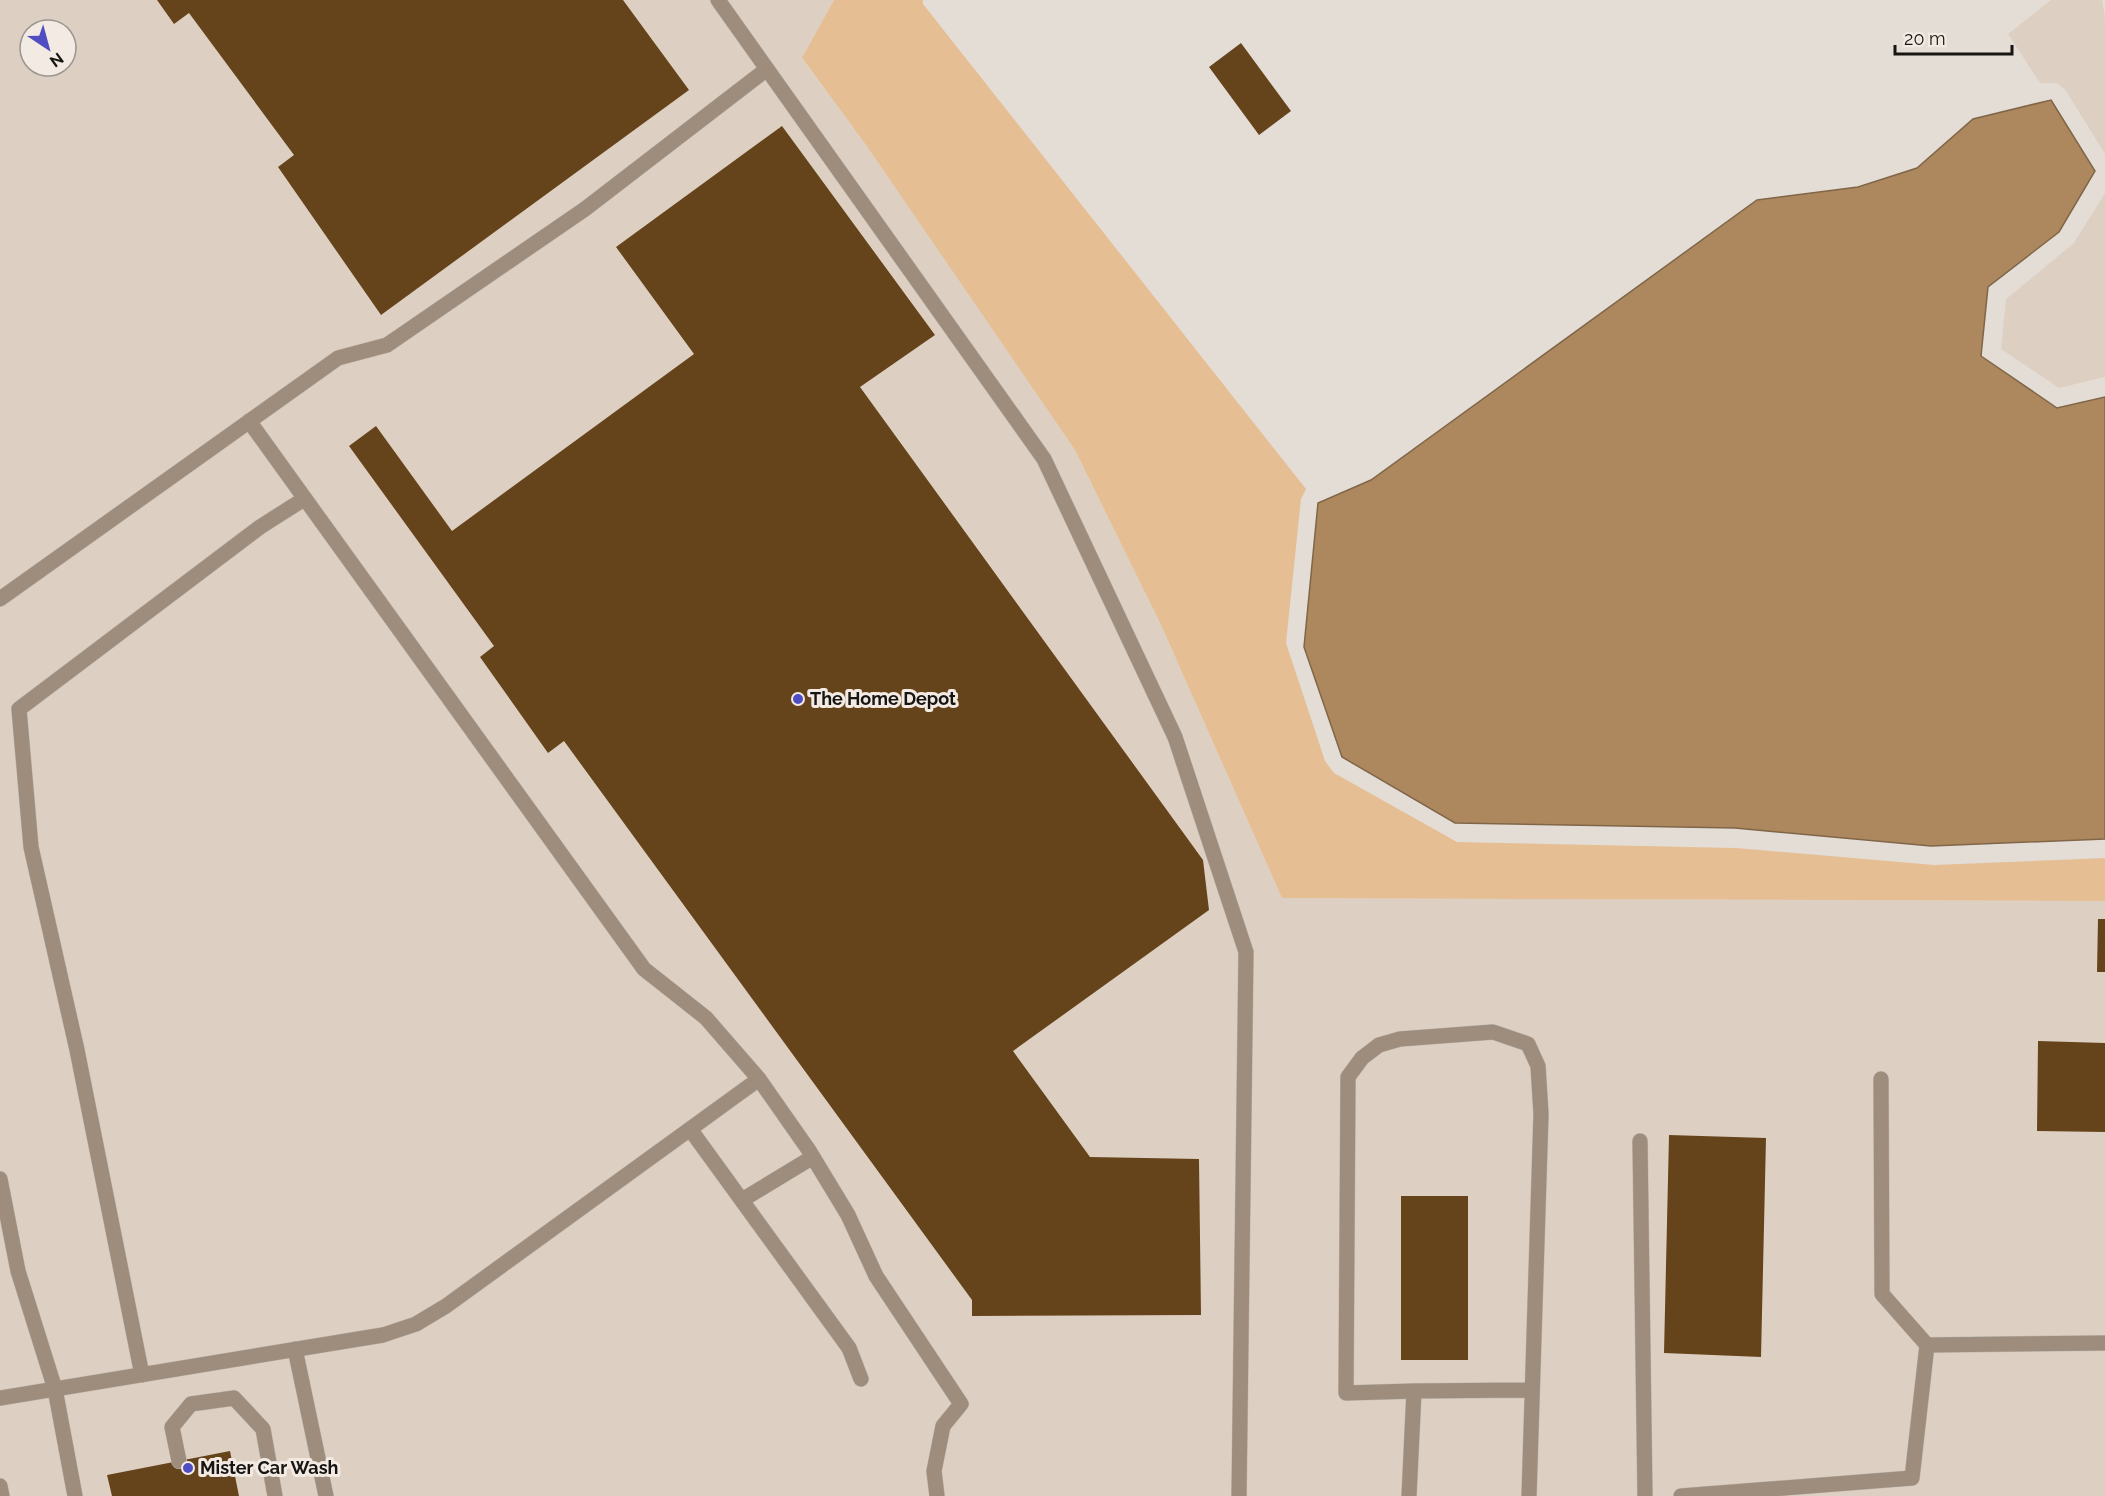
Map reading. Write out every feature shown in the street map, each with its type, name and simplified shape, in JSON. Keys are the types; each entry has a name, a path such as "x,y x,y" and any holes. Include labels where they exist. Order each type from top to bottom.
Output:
{"lane":[{"path":"718,0 1044,459 1175,737 1246,952 1239,1496"},
{"path":"0,599 338,358 387,345 585,209 766,69"},
{"path":"249,422 644,969 706,1018 759,1079 813,1157 848,1215 876,1276 961,1404 943,1426 934,1471 937,1496"},
{"path":"142,1375 77,1050 31,847 19,709 260,527 304,499"},
{"path":"1529,1496 1541,1114 1538,1066 1528,1044 1493,1032 1400,1039 1379,1045 1362,1058 1348,1077 1346,1393 1532,1390"},
{"path":"0,1398 383,1335 416,1324 472,1287 759,1079"},
{"path":"1681,1496 1912,1478 1927,1345 1882,1294 1881,1079"},
{"path":"690,1129 849,1348 861,1379"},
{"path":"1640,1141 1645,1496"},
{"path":"742,1200 813,1157"},
{"path":"0,1179 18,1271 55,1389 75,1496"},
{"path":"1927,1345 2105,1343"},
{"path":"295,1349 326,1496"},
{"path":"1409,1496 1414,1391"},
{"path":"179,1461 172,1427 191,1404 234,1398 263,1429 275,1496"},
{"path":"0,1486 2,1496"}],"shaded area":[{"path":"0,0 834,0 802,59 866,145 1075,450 1162,627 1282,898 2105,901 2105,1496 0,1496"},
{"path":"834,0 923,0 923,4 1306,489 1301,499 1286,643 1325,761 1334,773 1457,842 1736,848 1934,865 2105,858 2105,901 1282,898 1162,627 1075,450 866,145 802,58"},
{"path":"2051,0 2102,0 2105,17 2105,154 2066,91 2057,83 2040,83 2008,34"},
{"path":"2051,100 2095,171 2059,232 1988,287 1981,356 2057,408 2105,397 2105,839 1931,846 1735,828 1455,823 1342,757 1304,647 1318,503 1371,480 1757,200 1858,187 1917,168 1973,119"},
{"path":"2105,193 2105,377 2059,388 2001,349 2006,299 2074,243"}],"building":[{"path":"157,0 623,0 689,90 381,315 278,167 294,155 189,13 174,24"},
{"path":"1241,43 1291,111 1259,135 1209,67"},
{"name":"The Home Depot","path":"782,126 935,335 860,387 1203,860 1209,910 1013,1051 1090,1157 1199,1159 1201,1315 972,1316 972,1300 564,741 548,753 480,657 494,646 349,446 376,426 452,531 694,354 616,247"},
{"path":"2098,919 2105,919 2105,972 2097,972"},
{"path":"2038,1041 2105,1043 2105,1132 2037,1131"},
{"path":"1669,1135 1766,1138 1761,1357 1664,1353"},
{"path":"1401,1196 1468,1196 1468,1360 1401,1360"},
{"name":"Mister Car Wash","path":"230,1451 239,1496 112,1496 107,1475"}],"place":[{"name":"The Home Depot","path":"798,699"},
{"name":"Mister Car Wash","path":"188,1468"}]}
